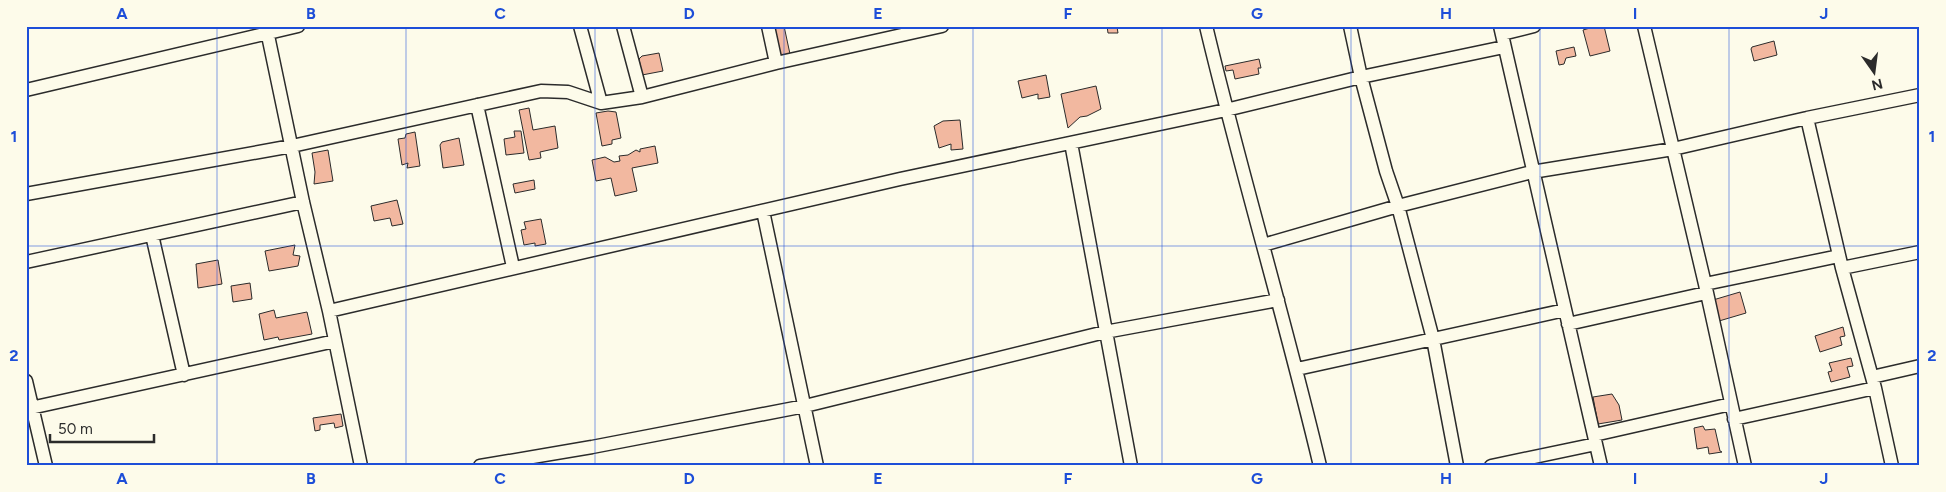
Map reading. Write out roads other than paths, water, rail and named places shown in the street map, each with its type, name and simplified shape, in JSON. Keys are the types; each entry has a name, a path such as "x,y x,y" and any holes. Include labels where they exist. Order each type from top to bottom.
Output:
{"street":[{"path":"26,90 267,30 298,26"},
{"path":"580,26 601,103"},
{"path":"623,26 642,97"},
{"path":"768,26 776,63"},
{"path":"26,194 292,146 541,91 568,92 601,103 642,97 916,29 942,26"},
{"path":"1206,26 1226,110 1297,369 1320,466"},
{"path":"1350,26 1361,78 1386,171 1398,206 1433,339 1458,466"},
{"path":"329,311 512,267 900,179 1226,110 1361,78 1534,26"},
{"path":"1644,26 1706,289 1745,466"},
{"path":"267,30 361,466"},
{"path":"1502,36 1601,466"},
{"path":"1262,245 1398,206 1532,172 1673,149 1807,118 1920,95"},
{"path":"477,105 512,267"},
{"path":"1807,118 1840,262 1874,382 1892,466"},
{"path":"1071,143 1131,466"},
{"path":"26,262 304,202"},
{"path":"763,211 817,466"},
{"path":"152,235 184,375"},
{"path":"1568,324 1706,289 1840,262 1920,252"},
{"path":"480,466 592,447 805,406 1105,332 1278,300"},
{"path":"1297,369 1565,310"},
{"path":"29,409 335,341"},
{"path":"1734,419 1874,382 1920,366"},
{"path":"26,381 29,409 46,466"},
{"path":"1492,466 1731,404"}]}
